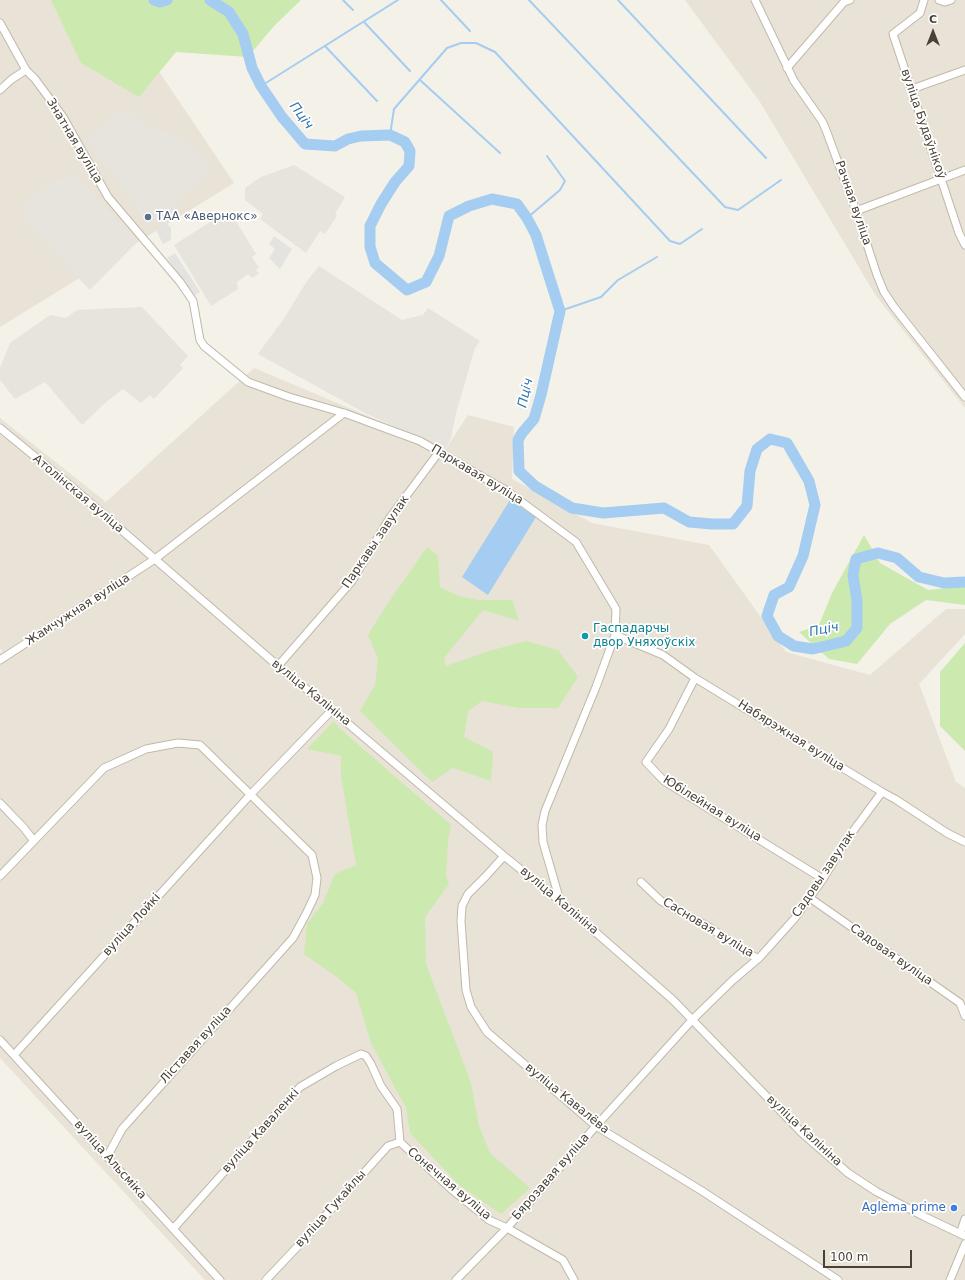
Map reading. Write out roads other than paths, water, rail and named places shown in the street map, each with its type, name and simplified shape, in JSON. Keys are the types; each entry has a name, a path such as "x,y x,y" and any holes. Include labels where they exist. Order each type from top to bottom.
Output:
{"street":[{"name":"Рачная вуліца","path":"755,0 794,81 822,121 835,153 884,292 894,307 965,397"},
{"path":"787,68 844,2 850,0"},
{"name":"вуліца Будаўнікоў","path":"924,0 920,13 893,34 959,233 965,245"},
{"name":"Знатная вуліца","path":"0,23 26,70 35,78 63,117 108,197 139,236 180,282 193,301 200,340 204,346 248,382 289,397 344,413"},
{"path":"0,90 12,79 26,70"},
{"path":"912,89 965,70"},
{"path":"856,211 965,170"},
{"path":"155,559 344,413"},
{"name":"Паркавая вуліца","path":"344,413 420,441 507,491 576,542 616,609 615,634 596,687 545,811 542,825 543,842 560,901"},
{"name":"Атолінская вуліца","path":"0,428 72,487 155,559"},
{"name":"Паркавы завулак","path":"278,666 352,581 389,519 439,452"},
{"name":"Жамчужная вуліца","path":"0,660 155,559"},
{"name":"вуліца Калініна","path":"155,559 278,666 504,856 560,901 674,1000 802,1133 848,1173 877,1192 962,1235"},
{"name":"Набярэжная вуліца","path":"615,634 662,655 696,678 947,833 965,842"},
{"name":"Юбілейная вуліца","path":"696,678 669,729 646,762 664,781 823,879"},
{"name":"вуліца Лойкі","path":"14,1055 250,794 332,710"},
{"path":"0,876 104,768 146,749 178,743 200,745 250,794"},
{"name":"Садовы завулак","path":"693,1019 733,980 758,959 795,918 823,879 848,838 882,792"},
{"name":"Ліставая вуліца","path":"107,1157 122,1129 293,938 315,894 317,878 312,855 250,794"},
{"path":"0,803 24,828 34,841"},
{"name":"вуліца Кавалёва","path":"504,856 468,894 462,906 461,921 464,943 464,972 466,990 471,1007 487,1032 596,1126 696,1187 838,1280"},
{"name":"Сасновая вуліца","path":"641,882 661,901 707,926 758,959"},
{"name":"Садовая вуліца","path":"810,898 960,1003 965,1016"},
{"name":"Бярозавая вуліца","path":"456,1280 506,1228 693,1019"},
{"name":"вуліца Альсміка","path":"0,1040 220,1280"},
{"name":"вуліца Каваленкі","path":"173,1229 300,1087 336,1066 361,1054 366,1056 381,1086 397,1109 400,1142"},
{"name":"Сонечная вуліца","path":"400,1142 450,1188 489,1220 563,1260 574,1280"},
{"name":"вуліца Гукайлы","path":"266,1280 388,1146 400,1142"},
{"path":"962,1235 965,1220"},
{"path":"950,1280 965,1244"}],"water":[{"path":"510,500 536,517 488,595 462,577"}],"waterway":[{"name":"Пціч","path":"154,0 160,2 167,0"},
{"name":"Пціч","path":"210,0 229,12 243,34 252,68 261,86 282,117 305,144 335,146 348,139 361,136 390,135 405,142 410,151 409,166 395,182 381,204 370,226 370,247 375,263 407,290 426,282 439,256 449,216 469,206 492,199 517,204 527,218 536,235 560,311 534,419 518,440 519,471 535,486 572,508 603,513 664,508 689,522 733,524 747,506 750,471 757,449 770,439 787,443 809,481 815,505 803,556 789,587 774,595 767,616 778,636 794,646 813,649 846,641 857,628 857,601 853,575 856,559 878,553 897,558 919,577 944,583 965,582"},
{"path":"343,0 353,10"},
{"path":"261,86 398,0"},
{"path":"441,0 470,31"},
{"path":"529,0 725,207 738,210 781,180"},
{"path":"618,0 766,158"},
{"path":"364,22 410,71"},
{"path":"390,135 394,109 447,48 461,43 476,43 495,52 670,241 680,244 702,229"},
{"path":"325,46 377,101"},
{"path":"420,80 500,153"},
{"path":"527,218 560,190 565,181 547,156"},
{"path":"560,311 601,297 618,280 657,257"}],"place":[{"name":"ТАА «Авернокс»","path":"148,217"},
{"name":"Гаспадарчы двор Уняхоўскіх","path":"585,636"},
{"name":"Aglema prime","path":"954,1208"}]}
